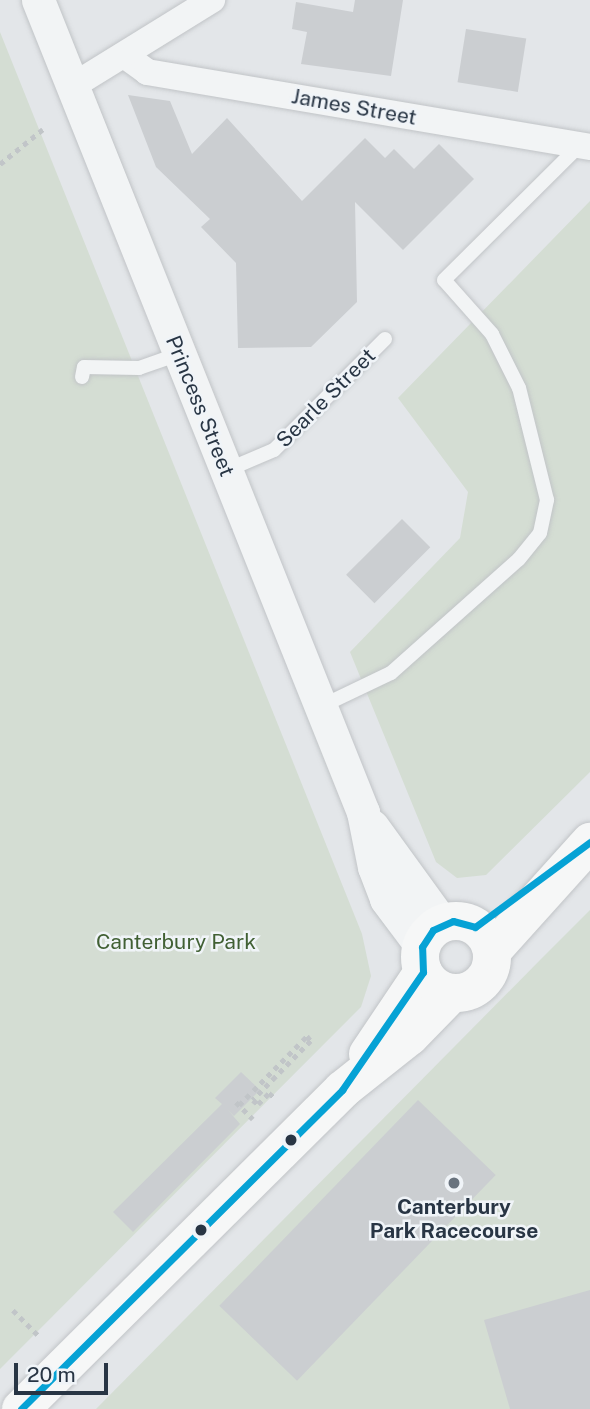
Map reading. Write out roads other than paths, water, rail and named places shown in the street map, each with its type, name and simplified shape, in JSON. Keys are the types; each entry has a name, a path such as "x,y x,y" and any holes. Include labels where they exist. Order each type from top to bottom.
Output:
{"main road":[{"path":"21,1409 342,1090 410,1036 451,952 584,848"}],"street":[{"name":"Princess Street","path":"38,0 363,812 451,952"},
{"path":"71,87 212,0"},
{"name":"James Street","path":"124,55 147,72 585,146"}],"lane":[{"path":"321,706 391,673 519,559 541,533 546,516 536,445 507,359 479,316 444,280 585,146"},
{"name":"Searle Street","path":"226,471 274,450 385,339"},
{"path":"82,377 83,368 139,368 179,355"}],"place":[{"name":"Canterbury Park Racecourse","path":"454,1183"}],"park label":[{"name":"Canterbury Park","path":"176,942"}]}
